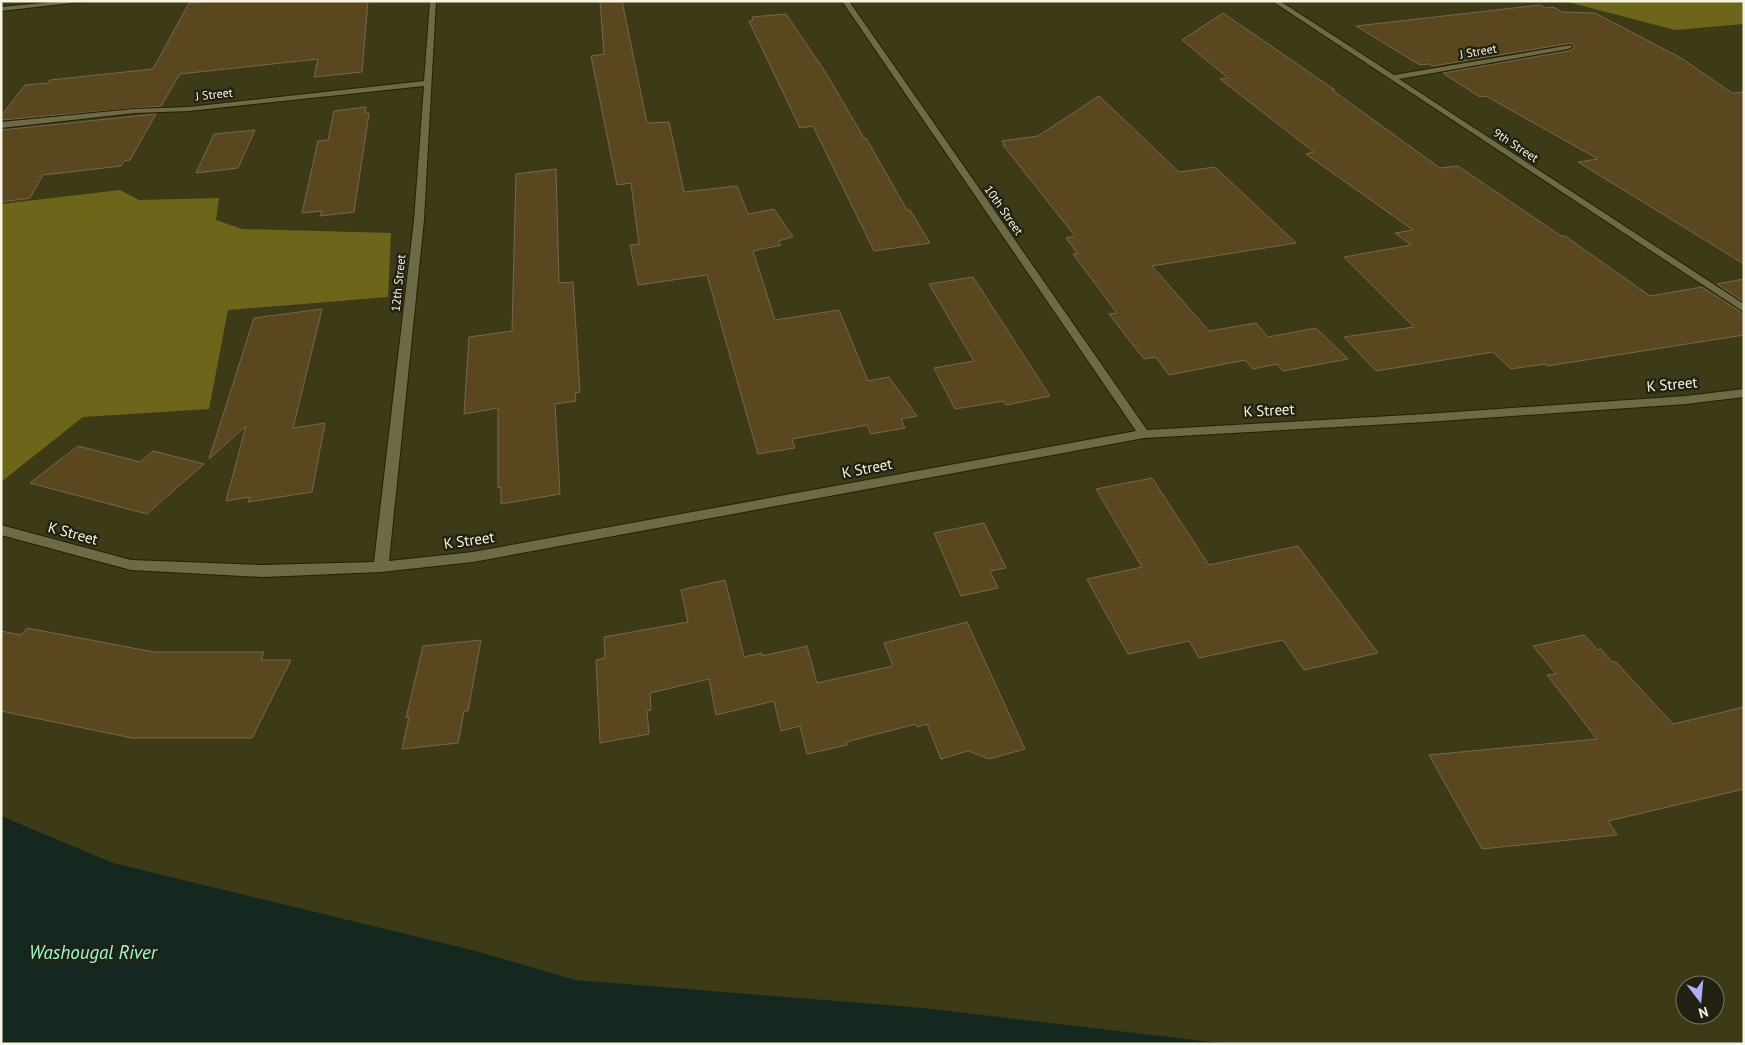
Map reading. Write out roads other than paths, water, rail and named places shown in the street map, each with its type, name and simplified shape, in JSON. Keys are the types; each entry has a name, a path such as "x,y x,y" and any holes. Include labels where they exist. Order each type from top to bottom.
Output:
{"street":[{"path":"1,9 86,1"},
{"name":"12th Street","path":"381,567 419,220 433,1"},
{"name":"10th Street","path":"845,1 1144,434"},
{"name":"9th Street","path":"1275,1 1744,309"},
{"name":"J Street","path":"1392,78 1568,47"},
{"name":"J Street","path":"1,125 134,111 189,109 428,83"},
{"name":"K Street","path":"1,530 131,565 263,571 381,567 473,557 1144,434 1445,417 1686,400 1744,393"}],"water":[{"name":"Washougal River","path":"1,816 113,863 476,951 575,980 923,1008 1229,1044 1,1044"}]}
